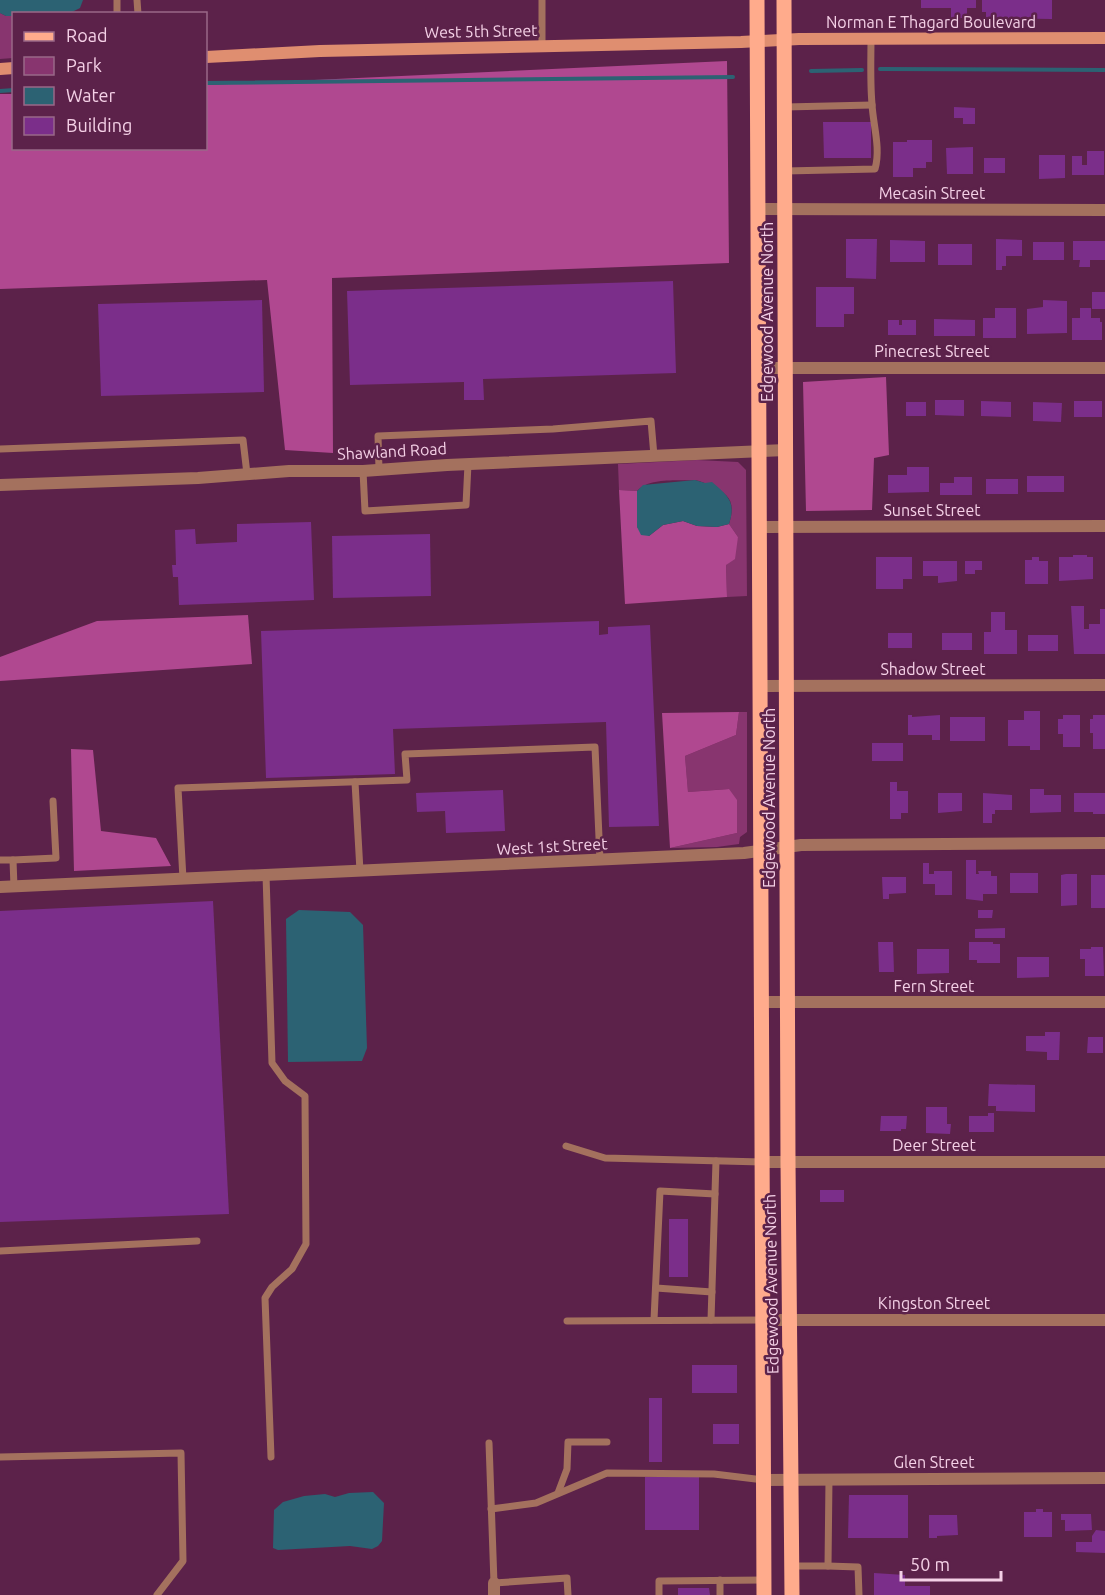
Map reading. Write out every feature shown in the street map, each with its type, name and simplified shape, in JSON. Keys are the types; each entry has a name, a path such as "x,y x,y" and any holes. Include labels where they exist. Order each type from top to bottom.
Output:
{"main road":[{"name":"Edgewood Avenue North","path":"757,0 764,1587"},
{"name":"Edgewood Avenue North","path":"784,0 787,1002 792,1595"}],"street":[{"name":"Norman E Thagard Boulevard","path":"758,41 871,38 1105,38"},
{"name":"West 5th Street","path":"207,57 320,51 758,41"},
{"name":"Mecasin Street","path":"758,209 1105,210"},
{"name":"Pinecrest Street","path":"759,368 1105,368"},
{"name":"Shawland Road","path":"0,485 289,471 363,471 786,450"},
{"name":"Sunset Street","path":"760,527 1105,526"},
{"name":"Shadow Street","path":"760,686 1105,685"},
{"name":"West 1st Street","path":"0,887 762,852 801,845 1105,843"},
{"name":"Fern Street","path":"762,1002 1105,1002"},
{"name":"Deer Street","path":"763,1162 1105,1162"},
{"name":"Kingston Street","path":"763,1320 1105,1320"},
{"name":"Glen Street","path":"764,1480 1105,1478"}],"lane":[{"path":"542,0 542,46"},
{"path":"785,171 874,169 877,161 872,105 871,38"},
{"path":"785,107 872,105"},
{"path":"379,470 378,436 553,429 651,421 654,456"},
{"path":"0,449 243,440 247,474"},
{"path":"363,471 365,511 454,506 466,505 468,464"},
{"path":"183,879 178,788 407,780 405,754 595,747 600,860"},
{"path":"355,782 360,871"},
{"path":"0,860 56,858 53,801"},
{"path":"13,860 14,887"},
{"path":"266,875 272,1063 285,1081 305,1096 306,1244 292,1269 272,1287 265,1298 271,1457"},
{"path":"566,1146 605,1158 763,1162"},
{"path":"711,1320 716,1161"},
{"path":"654,1320 660,1191 715,1194"},
{"path":"0,1251 197,1241"},
{"path":"656,1288 712,1292"},
{"path":"567,1321 763,1320"},
{"path":"558,1493 567,1469 568,1442 607,1442"},
{"path":"489,1443 494,1589 567,1578 568,1595"},
{"path":"0,1457 181,1453 183,1561 157,1595"},
{"path":"491,1509 536,1503 607,1473 714,1474 764,1480"},
{"path":"828,1479 828,1566"},
{"path":"792,1566 858,1567 859,1595"},
{"path":"720,1580 720,1595"},
{"path":"659,1595 659,1581 720,1580 764,1587"}],"green space":[{"path":"0,13 12,16 12,58 0,59"},
{"path":"697,460 738,462 746,470 747,596 727,597 726,565 738,537 729,524 732,510 730,500 726,495 695,480 656,482 637,491 619,490 618,464"},
{"path":"739,712 747,712 747,832 740,837 739,844 670,848 737,833 728,789 688,792 685,756 736,735"}],"shaded area":[{"path":"727,61 729,263 332,278 333,453 285,450 267,280 0,289 0,94 12,94 12,150 207,150 207,85"},
{"path":"886,377 889,455 874,458 872,510 806,511 803,382"},
{"path":"619,490 637,491 637,527 649,536 663,525 683,521 697,526 717,527 729,524 738,537 735,559 726,565 727,597 625,604"},
{"path":"248,615 252,664 0,681 0,657 97,621"},
{"path":"739,712 736,735 685,756 688,792 729,789 737,800 737,833 670,848 662,713"},
{"path":"71,749 93,750 101,831 156,838 171,866 74,871"}],"water":[{"path":"0,0 83,0 80,8 72,12 12,12 12,16 0,13"},
{"path":"695,480 705,483 712,482 727,496 732,511 729,524 717,527 697,526 683,521 663,525 649,536 641,535 637,527 637,491 643,485"},
{"path":"299,910 350,912 363,925 367,1048 362,1061 288,1062 286,919"},
{"path":"373,1492 384,1503 382,1541 378,1546 372,1549 350,1546 278,1550 273,1548 274,1510 283,1502 304,1496 325,1494 335,1497 349,1493"}],"building":[{"path":"921,0 976,0 976,8 967,8 967,18 951,18 951,8 921,8"},
{"path":"982,0 1052,0 1052,19 986,18 986,12 982,12"},
{"path":"954,107 975,108 975,124 963,124 963,118 954,118"},
{"path":"823,122 871,122 871,158 824,158"},
{"path":"907,140 932,140 932,162 926,162 926,168 913,168 913,177 893,177 893,142 907,142"},
{"path":"973,147 973,174 947,174 946,148"},
{"path":"1087,151 1104,151 1104,175 1072,175 1072,156 1082,156 1082,165 1087,165"},
{"path":"1039,155 1065,155 1065,178 1039,179"},
{"path":"984,158 1005,158 1005,173 984,173"},
{"path":"846,239 877,239 876,279 846,278"},
{"path":"996,239 1022,240 1022,256 1006,256 1006,266 1002,266 1002,270 996,270"},
{"path":"890,240 925,241 925,262 890,262"},
{"path":"1073,241 1105,241 1105,260 1090,260 1090,267 1079,267 1080,260 1073,260"},
{"path":"1033,242 1064,242 1064,260 1033,260"},
{"path":"938,244 972,244 972,265 938,265"},
{"path":"673,281 676,373 483,379 484,400 464,400 464,382 350,385 347,291"},
{"path":"816,287 854,287 854,314 844,314 844,327 816,327"},
{"path":"1092,292 1105,292 1105,309 1092,309"},
{"path":"262,300 264,392 101,396 98,304"},
{"path":"1043,300 1067,301 1067,333 1027,334 1027,309 1043,307"},
{"path":"995,308 1016,308 1016,338 983,338 983,318 995,318"},
{"path":"1080,308 1091,308 1091,318 1100,318 1102,340 1072,340 1072,318 1080,318"},
{"path":"934,319 975,320 975,336 934,336"},
{"path":"888,320 899,320 899,325 902,325 902,320 916,320 916,335 888,335"},
{"path":"935,400 964,400 964,416 935,415"},
{"path":"981,401 1011,402 1011,417 981,416"},
{"path":"1074,401 1102,401 1102,417 1074,417"},
{"path":"906,402 926,402 926,416 906,416"},
{"path":"1033,402 1062,403 1061,422 1033,421"},
{"path":"907,467 929,467 929,492 888,493 888,475 907,475"},
{"path":"1027,476 1064,476 1064,492 1027,492"},
{"path":"954,477 972,477 972,495 940,495 940,483 954,483"},
{"path":"986,479 1018,479 1018,494 986,494"},
{"path":"311,522 314,600 179,605 178,577 173,577 172,565 176,565 175,530 195,529 196,544 237,542 237,524"},
{"path":"430,534 431,596 333,598 332,536"},
{"path":"1073,555 1093,557 1093,579 1059,581 1059,557 1073,557"},
{"path":"876,557 912,557 912,579 903,579 903,589 876,589"},
{"path":"1032,557 1039,557 1039,561 1048,561 1048,584 1025,584 1025,560 1032,560"},
{"path":"923,561 957,561 957,581 938,583 938,576 923,576"},
{"path":"965,561 982,561 982,570 975,570 975,574 965,574"},
{"path":"1071,606 1084,606 1084,629 1089,629 1089,624 1100,624 1100,609 1105,609 1105,654 1074,654"},
{"path":"991,612 1005,612 1005,630 1017,630 1017,654 984,654 984,632 991,632"},
{"path":"599,621 599,635 608,634 608,627 650,625 659,826 609,827 606,722 393,729 395,774 266,778 261,631"},
{"path":"888,633 912,633 912,648 888,648"},
{"path":"942,633 972,633 972,650 942,650"},
{"path":"1028,635 1058,635 1058,651 1028,651"},
{"path":"1024,711 1040,711 1040,750 1030,750 1030,746 1008,746 1008,720 1024,720"},
{"path":"908,715 912,717 940,715 940,740 932,740 932,735 908,735"},
{"path":"1063,715 1080,715 1080,747 1063,747 1063,734 1058,734 1058,719 1063,719"},
{"path":"1093,715 1105,715 1105,749 1093,749 1090,719 1093,719"},
{"path":"950,717 985,717 985,741 950,741"},
{"path":"872,743 903,743 903,761 872,761"},
{"path":"890,782 897,782 897,791 908,791 908,813 901,813 901,819 890,819"},
{"path":"1030,789 1044,789 1044,795 1061,795 1061,812 1030,813"},
{"path":"503,790 505,831 446,833 445,811 417,812 416,793"},
{"path":"938,793 962,793 962,811 938,813"},
{"path":"983,793 1012,795 1012,810 995,810 995,814 992,814 992,823 983,823"},
{"path":"1074,793 1105,793 1105,814 1074,812"},
{"path":"966,860 976,860 976,874 979,874 978,871 991,871 991,876 997,876 997,894 983,894 983,901 966,899"},
{"path":"923,863 929,863 929,874 934,874 934,871 952,871 952,895 935,895 935,884 923,884"},
{"path":"1010,873 1038,873 1038,893 1010,893"},
{"path":"1077,874 1077,905 1061,906 1061,875"},
{"path":"1091,875 1105,875 1105,908 1091,908"},
{"path":"882,877 906,877 906,893 889,894 889,899 883,899"},
{"path":"213,901 229,1214 0,1222 0,911"},
{"path":"978,910 993,910 992,918 978,918"},
{"path":"1005,928 1005,938 975,938 975,929"},
{"path":"878,942 893,942 894,972 879,972"},
{"path":"969,942 1000,944 1000,963 977,963 977,960 969,960"},
{"path":"1091,947 1103,947 1104,976 1085,976 1085,959 1080,959 1080,949 1091,949"},
{"path":"917,949 949,949 949,973 917,974"},
{"path":"1017,957 1049,957 1049,977 1017,978"},
{"path":"1045,1032 1060,1032 1059,1060 1047,1060 1047,1052 1026,1051 1026,1036 1045,1036"},
{"path":"1088,1037 1103,1037 1103,1053 1087,1053"},
{"path":"989,1084 1035,1085 1035,1112 996,1111 996,1106 988,1106"},
{"path":"926,1107 947,1107 947,1124 951,1124 950,1134 926,1133"},
{"path":"988,1113 994,1113 994,1132 969,1132 969,1116 988,1116"},
{"path":"881,1116 907,1116 906,1129 880,1131"},
{"path":"820,1190 844,1190 844,1202 820,1202"},
{"path":"669,1219 688,1219 688,1277 669,1277"},
{"path":"692,1365 737,1365 737,1393 692,1393"},
{"path":"649,1398 662,1398 662,1462 649,1462"},
{"path":"713,1424 739,1424 739,1444 713,1444"},
{"path":"645,1477 699,1477 699,1530 645,1530"},
{"path":"849,1495 908,1495 908,1538 848,1538"},
{"path":"1036,1509 1052,1512 1052,1537 1024,1537 1024,1512 1036,1512"},
{"path":"1061,1514 1091,1514 1092,1530 1065,1531 1065,1520 1061,1520"},
{"path":"929,1515 957,1515 958,1535 929,1538"},
{"path":"1096,1530 1105,1531 1105,1553 1076,1552 1076,1542 1092,1542 1092,1536"},
{"path":"874,1573 905,1575 905,1586 930,1586 930,1595 874,1595"},
{"path":"678,1588 709,1588 710,1595 678,1595"}],"waterway":[{"path":"880,69 1104,70"},
{"path":"811,71 862,70"},
{"path":"207,83 733,77"},
{"path":"0,91 12,90"}]}
